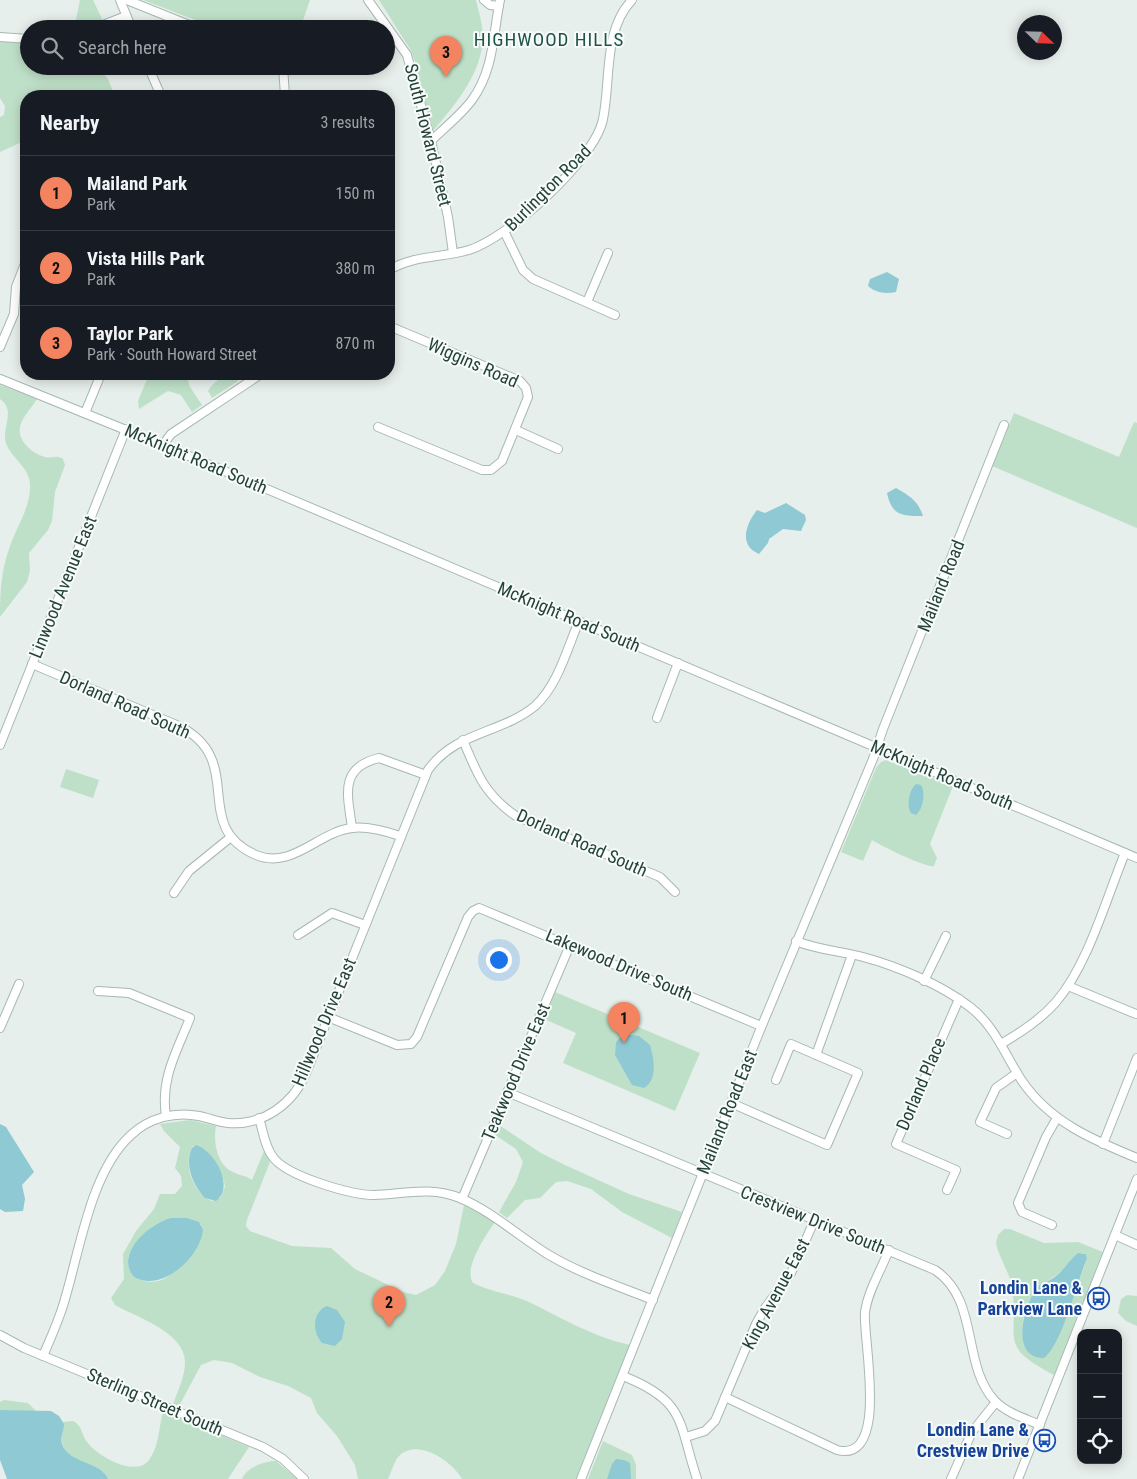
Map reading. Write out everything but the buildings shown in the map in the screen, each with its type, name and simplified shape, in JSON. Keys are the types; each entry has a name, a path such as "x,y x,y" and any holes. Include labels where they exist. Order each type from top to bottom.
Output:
{"street":[{"path":"120,0 128,20"},
{"path":"128,0 178,20"},
{"name":"South Howard Street","path":"368,0 382,20"},
{"path":"431,141 467,106 479,89 489,64 499,3 490,5 484,0"},
{"name":"Burlington Road","path":"395,267 416,258 454,253 485,243 505,233 582,160 594,145 604,117 615,28 622,12 632,0"},
{"path":"116,20 126,16"},
{"path":"0,37 20,38"},
{"name":"South Howard Street","path":"395,38 407,55 431,141 454,253"},
{"path":"152,75 158,90"},
{"path":"284,75 285,90"},
{"path":"505,233 519,264 528,276 615,315"},
{"path":"587,302 608,253"},
{"path":"0,347 15,312 16,287 20,277"},
{"name":"Wiggins Road","path":"378,427 486,471 499,465 516,430 528,397 523,384 395,329"},
{"name":"McKnight Road South","path":"0,379 126,429 1137,858"},
{"path":"85,412 99,380"},
{"path":"163,445 171,434 249,380"},
{"name":"Mailand Road","path":"877,747 1004,425"},
{"name":"Linwood Avenue East","path":"0,745 126,429"},
{"path":"516,430 558,450"},
{"name":"Hillwood Drive East","path":"43,1356 64,1304 83,1227 104,1176 117,1152 130,1136 145,1124 166,1116 190,1114 231,1123 259,1118 279,1108 300,1086 426,775 443,753 463,740 519,716 539,702 554,680 579,621"},
{"path":"657,718 678,663"},
{"name":"Dorland Road South","path":"32,664 179,726 201,740 214,763 219,811 224,825 231,837 254,854 270,859 280,858 302,850 336,832 352,828 370,828 400,836"},
{"name":"Dorland Road South","path":"463,740 483,785 507,810 516,816 660,877 675,892"},
{"name":"Mailand Road East","path":"582,1479 702,1174 877,747"},
{"path":"352,828 347,783 354,772 373,759 379,758 426,775"},
{"path":"174,893 189,871 231,837"},
{"path":"1001,1044 1041,1017 1068,986 1084,954 1125,852"},
{"name":"Lakewood Drive South","path":"328,1017 398,1046 413,1042 468,917 476,909 489,911 762,1026"},
{"path":"298,935 332,913 365,925"},
{"path":"924,982 946,936"},
{"path":"796,941 820,950 884,963 959,999 980,1016 1001,1044 1017,1073 1036,1099 1057,1118 1080,1134 1137,1158"},
{"name":"Teakwood Drive East","path":"462,1199 570,945"},
{"path":"816,1055 852,955"},
{"path":"0,1028 18,984"},
{"path":"1068,986 1136,1014"},
{"path":"98,991 131,994 190,1018 165,1082 166,1116"},
{"name":"Dorland Place","path":"947,1190 956,1170 896,1144 959,999"},
{"path":"731,1103 827,1145 858,1073 791,1044 776,1080"},
{"path":"1104,1144 1137,1058"},
{"path":"1007,1134 980,1122 996,1088 1017,1073"},
{"name":"Crestview Drive South","path":"508,1092 935,1270 954,1288 962,1305 981,1377 996,1402 1012,1413 1040,1425"},
{"path":"259,1118 269,1151 278,1162 333,1188 368,1195 428,1190 462,1199 496,1217 560,1261 653,1300"},
{"path":"1052,1224 1022,1212 1018,1203 1047,1134 1057,1118"},
{"path":"1018,1479 1137,1179"},
{"name":"King Avenue East","path":"686,1437 702,1432 711,1426 756,1324 765,1308 791,1273 815,1219"},
{"path":"1115,1235 1137,1245"},
{"path":"725,1397 765,1414 794,1432 837,1450 847,1451 856,1447 866,1429 871,1409 865,1310 889,1250"},
{"name":"Sterling Street South","path":"0,1335 43,1356 263,1447 287,1462 304,1479"},
{"path":"623,1376 651,1389 669,1402 678,1415 697,1479"},
{"path":"951,1479 972,1432 996,1402"}],"green space":[{"path":"80,0 93,0 103,20 76,20"},
{"path":"143,0 310,0 303,20 195,20"},
{"path":"379,0 476,0 482,27 483,42 480,56 475,70 460,97 432,132 416,64 410,49 395,25 395,20 392,20"},
{"path":"0,41 20,42 20,75 105,75 113,90 20,90 20,143 0,152 0,117 4,115 5,106 0,98"},
{"path":"147,380 188,380 190,387 202,405 192,412 181,395 168,391 139,409 138,401"},
{"path":"218,380 238,381 212,398 208,391"},
{"path":"0,385 37,399 22,420 20,426 21,438 34,452 45,457 61,458 65,465 55,492 52,521 48,530 29,553 30,571 27,582 0,617 4,566 12,541 26,509 30,484 26,471 6,444 5,432 8,412 0,399"},
{"path":"1014,413 1119,457 1134,422 1137,423 1137,528 992,466"},
{"path":"886,760 953,786 930,844 937,858 934,866 913,860 872,840 863,861 841,852 876,768 881,762"},
{"path":"66,769 99,780 93,798 60,787"},
{"path":"555,992 700,1053 675,1111 563,1063 576,1033 544,1019"},
{"path":"190,1120 216,1126 217,1152 223,1164 233,1172 252,1180 264,1151 270,1162 247,1220 246,1226 250,1231 292,1246 331,1248 355,1269 403,1292 416,1295 435,1285 445,1271 456,1244 464,1205 495,1222 481,1243 473,1261 471,1277 473,1283 522,1299 590,1332 630,1345 576,1479 462,1479 458,1472 444,1460 426,1451 417,1449 409,1450 399,1456 388,1479 358,1479 355,1465 337,1436 317,1413 311,1398 288,1386 260,1377 232,1363 214,1360 201,1365 179,1406 173,1404 184,1373 183,1351 168,1334 146,1320 115,1305 111,1298 124,1279 123,1254 136,1231 154,1209 160,1194 175,1194 182,1186 181,1176 175,1168 180,1147 164,1131 160,1124","holes":["193,1146 205,1150 219,1168 225,1187 220,1198 212,1201 199,1192 195,1185 189,1169 190,1153","171,1218 187,1218 201,1224 184,1257 169,1276 159,1281 148,1282 134,1277 129,1267 128,1258 131,1250 144,1235"]},
{"path":"499,1125 541,1153 565,1165 629,1194 682,1212 672,1238 622,1212 591,1189 567,1181 556,1182 540,1198 525,1200 507,1218 499,1212 516,1182 523,1162 516,1149 495,1135"},
{"path":"1004,1229 1010,1229 1044,1243 1078,1242 1103,1252 1054,1375 1036,1365 1017,1348 1014,1340 1012,1287 1009,1275 997,1249 998,1235","holes":["1081,1253 1086,1254 1087,1259 1073,1298 1037,1357 1025,1344 1023,1335 1024,1316 1031,1298 1043,1283 1058,1274 1078,1255"]},
{"path":"1127,1295 1137,1296 1137,1326 1126,1321 1118,1313 1121,1299"},
{"path":"4,1400 28,1403 37,1412 0,1410 0,1402"},
{"path":"163,1411 249,1447 228,1479 108,1479 98,1468 70,1454 62,1442 63,1422 73,1421 79,1425 88,1443 100,1454 126,1466 135,1467 143,1465 149,1460 155,1449"},
{"path":"603,1441 632,1455 636,1465 636,1479 588,1479"},
{"path":"276,1461 297,1479 242,1479 248,1471 257,1465"}],"water":[{"path":"887,272 899,279 896,292 881,292 868,286 870,279"},
{"path":"896,488 913,499 919,506 923,516 904,515 895,510 889,501 887,493"},
{"path":"786,503 805,515 806,520 801,531 783,529 769,539 759,554 752,550 746,540 746,534 747,528 757,510 765,513"},
{"path":"916,784 921,785 923,788 923,796 922,805 916,815 909,810 909,802 910,794"},
{"path":"624,1034 639,1036 650,1045 654,1068 651,1079 644,1088 632,1085 615,1055 616,1042"},
{"path":"0,1124 6,1127 34,1172 22,1185 25,1199 23,1211 5,1212 0,1209"},
{"path":"196,1145 210,1154 220,1170 224,1187 216,1201 205,1198 191,1174 189,1168 190,1154 192,1148"},
{"path":"171,1218 187,1218 199,1222 203,1230 195,1251 178,1270 167,1276 145,1281 134,1277 129,1268 128,1259 131,1250 144,1233 162,1221"},
{"path":"1078,1253 1086,1254 1087,1259 1063,1327 1051,1351 1044,1358 1033,1356 1026,1349 1023,1340 1024,1317 1032,1296 1039,1286 1058,1274"},
{"path":"327,1306 337,1310 345,1322 342,1339 335,1346 322,1343 315,1328 318,1313"},
{"path":"0,1410 51,1411 59,1416 64,1424 62,1444 66,1451 99,1469 108,1479 7,1479 0,1460"},
{"path":"616,1459 630,1463 631,1479 607,1479 612,1464"}],"place":[{"name":"Taylor Park","path":"446,77"},
{"name":"Mailand Park","path":"624,1043"},
{"name":"Londin Lane & Parkview Lane","path":"1098,1298"},
{"name":"Vista Hills Park","path":"389,1327"},
{"name":"Londin Lane & Crestview Drive","path":"1045,1440"}],"district":[{"name":"HIGHWOOD HILLS","path":"549,39"}]}
